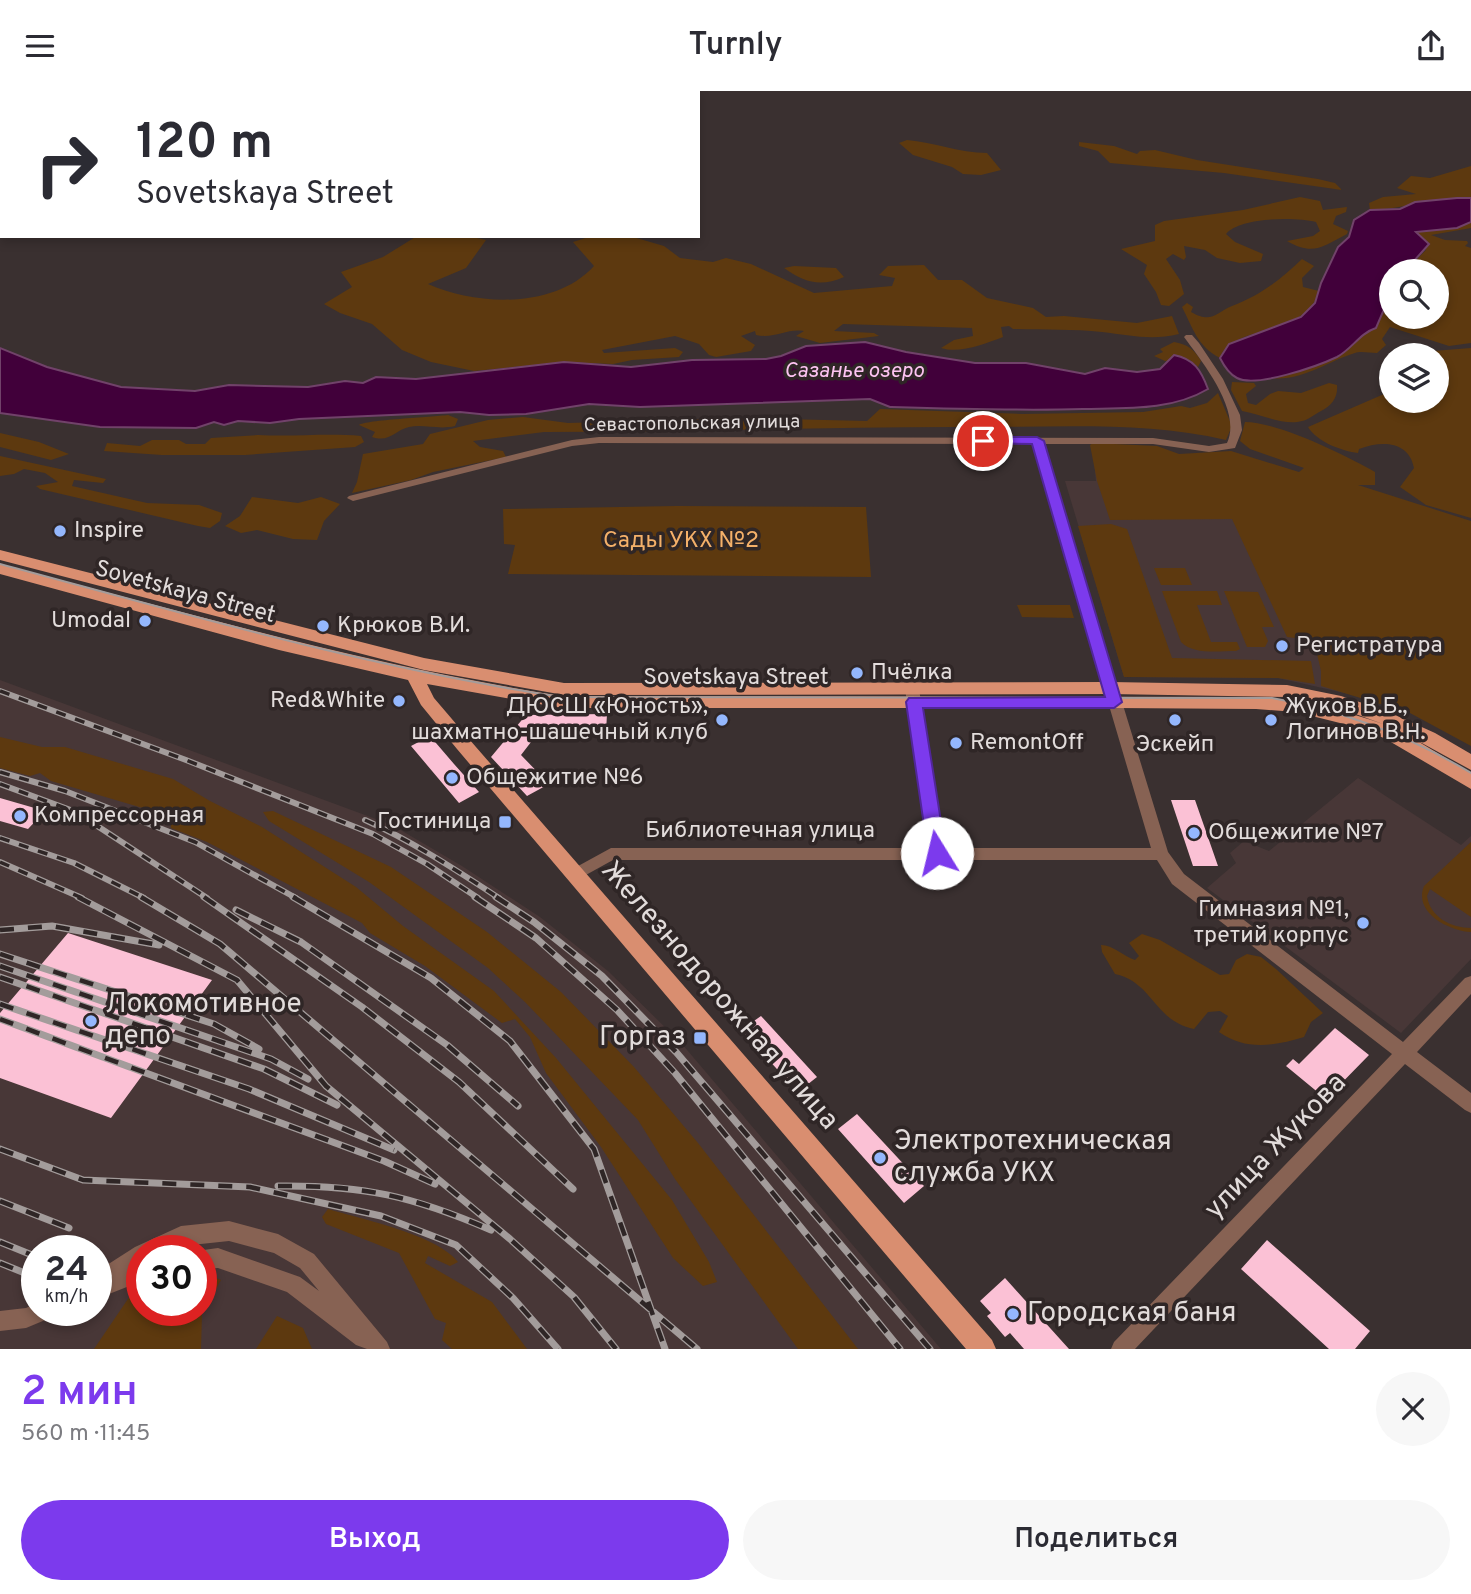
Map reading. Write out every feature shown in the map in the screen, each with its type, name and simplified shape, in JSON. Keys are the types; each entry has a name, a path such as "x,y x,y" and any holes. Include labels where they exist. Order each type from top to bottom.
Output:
{"main road":[{"name":"Sovetskaya Street","path":"0,555 419,671"},
{"name":"Sovetskaya Street","path":"0,569 419,671 562,702 1112,695 1253,689 1319,697 1378,714 1412,729 1471,763"},
{"name":"Железнодорожная улица","path":"419,671 427,701 440,717 984,1349"},
{"name":"Sovetskaya Street","path":"1112,695 1296,706 1329,713 1390,733 1471,782"}],"street":[{"name":"Севастопольская улица","path":"353,498 572,443 599,440 1153,441 1209,449 1231,446 1236,434 1234,416 1207,359 1189,337"},
{"path":"1037,441 1161,854 1178,879 1471,1104"},
{"path":"913,696 937,853"},
{"name":"Библиотечная улица","path":"575,875 611,854 1161,854"},
{"name":"улица Жукова","path":"1121,1349 1471,983"},
{"path":"191,1235 229,1231 278,1244 307,1261 379,1349"},
{"path":"217,1258 293,1284 379,1349"},
{"path":"0,1321 21,1319"}],"shaded area":[{"path":"1093,450 1195,455 1367,698 1278,678 1124,677 1065,481 1096,481"},
{"path":"0,680 392,825 462,866 540,917 608,971 682,1044 941,1349 0,1349"},
{"name":"Гимназия №1, третий корпус","path":"1358,778 1461,845 1471,836 1471,959 1401,1033 1207,888 1236,863 1230,853 1244,841 1269,851"}],"green space":[{"path":"907,140 987,153 1001,170 981,175 963,174 952,167 913,155 899,143"},
{"path":"1079,142 1114,146 1137,154 1140,151 1155,150 1197,160 1318,179 1335,183 1342,190 1224,173 1110,163 1098,151 1079,146"},
{"path":"1471,166 1471,198 1370,210 1369,203 1383,197 1416,194 1397,188 1411,176 1430,178"},
{"path":"1300,197 1320,201 1323,210 1347,207 1346,212 1336,216 1333,224 1348,231 1347,234 1324,246 1311,249 1287,241 1313,236 1320,231 1316,222 1282,219 1243,224 1226,234 1235,242 1263,254 1261,261 1240,263 1217,258 1205,250 1184,246 1184,260 1173,254 1166,259 1180,280 1184,294 1169,306 1161,305 1144,274 1147,265 1121,249 1155,241 1155,225 1164,221 1243,210"},
{"path":"1471,222 1471,228 1431,235 1445,240 1467,241 1465,246 1471,248 1471,343 1449,346 1449,343 1440,343 1396,329 1449,329 1449,259 1417,259 1426,250 1416,232 1457,228"},
{"path":"414,238 486,240 466,268 428,284 469,297 492,299 537,296 578,280 594,266 573,242 586,238 636,238 664,246 680,258 713,262 726,258 751,264 814,293 892,286 895,278 879,275 888,266 924,265 938,280 962,280 987,298 1033,308 1046,317 1064,316 1137,323 1172,316 1179,334 1149,337 1091,331 1013,329 1009,326 1001,327 1003,337 972,347 948,350 941,348 954,340 973,336 972,328 843,324 834,331 874,333 879,336 820,343 796,336 804,331 763,336 756,335 755,331 741,336 755,345 751,351 716,357 709,355 699,344 675,336 602,350 604,353 675,348 683,352 679,357 613,364 564,362 474,371 431,362 402,350 372,324 340,313 324,304 352,287 341,272 383,257"},
{"path":"1302,259 1314,266 1302,278 1303,287 1319,291 1311,306 1300,317 1238,340 1227,347 1220,358 1206,348 1182,307 1187,303 1193,307 1191,312 1204,317 1213,316 1261,292"},
{"path":"784,268 836,268 844,277 828,282 813,282"},
{"path":"1379,321 1379,329 1389,329 1382,339 1385,343 1379,343 1377,353 1357,352 1304,374 1271,378 1341,354 1376,328"},
{"path":"1174,342 1193,350 1201,361 1198,367 1190,360 1165,361 1154,356 1163,352 1160,349"},
{"path":"1471,348 1471,518 1426,505 1400,487 1414,468 1407,452 1400,448 1377,444 1359,449 1358,453 1352,452 1324,441 1308,427 1379,396 1379,413 1449,413 1449,350"},
{"path":"1232,382 1254,383 1256,386 1246,394 1248,403 1256,405 1278,391 1301,393 1329,383 1337,385 1337,390 1334,401 1325,409 1304,420 1288,422 1242,411 1231,390"},
{"path":"1218,393 1232,426 1226,440 1167,430 1078,426 544,432 473,441 480,447 503,451 506,457 352,493 363,454 423,444 430,434 488,420 523,417 568,423 746,418 867,421 880,409 1022,414 1143,412 1181,406 1190,408 1207,403"},
{"path":"448,415 458,419 455,426 409,427 383,438 372,437 375,432 359,425 386,420"},
{"path":"1245,422 1259,423 1293,433 1375,472 1375,485 1358,485 1471,521 1471,746 1410,713 1321,686 1317,654 1325,654 1324,648 1299,648 1295,638 1287,637 1232,519 1110,520 1097,481 1090,445 1093,443 1157,446 1179,454 1231,451 1299,472 1304,468 1250,449 1240,441"},
{"path":"0,433 39,442 69,454 51,460 0,447"},
{"path":"258,435 361,436 364,442 355,447 245,455 162,455 104,451 107,443 140,446 152,440 179,440 186,444 205,444 211,438"},
{"path":"0,456 106,479 103,483 74,480 72,486 147,503 199,505 222,513 220,521 210,528 198,526 40,489 36,486 58,482 45,473 24,469 0,476"},
{"path":"252,497 298,503 321,497 340,504 324,521 317,540 293,539 257,530 241,533 225,526 240,516"},
{"name":"Сады УКХ №2","path":"866,507 871,577 508,574 515,545 504,544 503,509"},
{"path":"1111,524 1127,529 1172,658 1311,661 1315,684 1278,678 1124,677 1078,526"},
{"path":"1154,568 1185,568 1192,585 1161,585"},
{"path":"1162,591 1217,591 1222,605 1197,605 1211,642 1237,642 1240,649 1207,651 1186,646 1181,642"},
{"path":"1224,591 1258,592 1274,627 1262,627 1268,641 1265,647 1247,647"},
{"path":"1017,605 1070,605 1074,618 1022,617"},
{"path":"0,737 42,747 65,747 173,779 262,827 356,887 403,926 494,991 556,1058 672,1200 709,1262 717,1282 703,1286 673,1258 601,1147 546,1073 530,1037 515,1019 502,1023 425,966 370,933 362,923 207,842 171,828 170,816 51,781 40,773 30,776 0,768"},
{"path":"273,811 391,867 487,932 561,992 634,1067 698,1143 858,1349 798,1349 675,1179 638,1120 525,1002 488,968 369,882 269,821 263,812"},
{"path":"1471,842 1471,917 1430,889 1427,896 1432,910 1443,920 1456,926 1471,928 1471,932 1453,928 1436,919 1428,912 1422,896 1424,886"},
{"path":"1142,934 1160,940 1220,975 1229,974 1236,960 1247,954 1261,957 1323,1013 1311,1022 1304,1037 1260,1045 1239,1042 1219,1032 1228,1016 1220,1011 1208,1012 1194,1029 1181,1025 1161,1010 1138,985 1115,974 1102,952 1101,945 1105,945 1135,960 1139,956 1129,943"},
{"path":"328,1209 398,1229 448,1252 458,1262 450,1266 428,1256 425,1263 492,1302 527,1349 452,1349 442,1340 446,1323 435,1319 399,1253 326,1224 322,1217"},
{"path":"126,1302 126,1326 202,1326 201,1349 94,1349"},
{"path":"277,1316 303,1328 312,1349 256,1349"}],"water":[{"path":"1471,198 1471,222 1457,228 1416,232 1429,244 1416,259 1379,259 1379,321 1376,328 1337,357 1302,370 1272,378 1246,380 1237,378 1227,369 1220,358 1229,344 1301,317 1315,303 1321,283 1338,247 1349,237 1354,220 1370,210 1400,209 1415,202"},
{"name":"Сазанье озеро","path":"865,342 906,352 975,363 1026,363 1085,374 1105,368 1137,372 1160,369 1174,355 1187,359 1196,366 1208,389 1164,405 1132,408 1011,410 890,407 870,399 640,407 589,404 526,414 489,415 460,412 299,419 270,423 238,421 224,425 214,422 196,428 100,427 0,413 0,348 47,367 121,387 195,391 229,385 308,387 345,381 363,383 376,377 416,379 564,362 631,367 692,360 766,359 806,346"}],"building":[{"path":"607,714 606,732 538,733 521,755 549,784 527,796 491,757 526,715"},
{"name":"Общежитие №6","path":"430,736 479,792 459,803 411,746"},
{"name":"Компрессорная","path":"0,798 45,811 28,829 0,821"},
{"name":"Общежитие №7","path":"1171,800 1195,800 1218,866 1193,866"},
{"name":"Локомотивное депо","path":"68,933 212,980 111,1118 0,1078 0,1013"},
{"path":"761,1016 817,1077 798,1092 741,1030"},
{"path":"1335,1028 1369,1055 1326,1099 1286,1066 1293,1059 1299,1064"},
{"name":"Электротехническая служба УКХ","path":"857,1114 924,1186 904,1203 838,1129"},
{"path":"1267,1240 1370,1331 1355,1349 1329,1349 1241,1269"},
{"name":"Городская баня","path":"1005,1278 1069,1349 1024,1349 1010,1333 1005,1337 987,1316 991,1313 980,1301"}],"tram line":[{"path":"0,564 349,655 561,697 1272,698 1325,710 1375,726 1424,747 1471,773"}],"railway":[{"path":"0,691 186,760 373,834 427,864 478,898"},
{"path":"0,772 65,791 195,842 296,898"},
{"path":"0,784 76,812 207,898"},
{"path":"365,820 417,847 499,898"},
{"path":"0,838 74,863 144,898"},
{"path":"0,862 82,898"},
{"path":"78,897 237,980 326,1086 510,1239 574,1297 616,1349"},
{"path":"141,897 220,944 651,1310"},
{"path":"204,897 362,1007 459,1082 573,1189"},
{"path":"293,897 431,978 510,1041 594,1149 651,1310"},
{"path":"475,897 536,938 617,1010 675,1073 900,1349"},
{"path":"496,897 534,922 602,976 676,1052 930,1349"},
{"path":"236,910 301,942 447,1045 518,1106"},
{"path":"0,930 52,926 159,945"},
{"path":"0,954 214,1024 259,1049"},
{"path":"0,966 271,1059 308,1079"},
{"path":"0,977 264,1069 337,1105"},
{"path":"0,1004 249,1089 394,1150"},
{"path":"0,1019 384,1161 435,1184"},
{"path":"0,1149 83,1180 250,1187 381,1216 456,1245 513,1298 558,1349"},
{"path":"278,1186 336,1188 387,1195 463,1218 491,1230"},
{"path":"0,1201 69,1228"},
{"path":"0,1242 21,1251"},
{"path":"0,1263 21,1272"},
{"path":"651,1310 697,1349"},
{"path":"651,1310 665,1349"}],"place":[{"name":"Inspire","path":"60,531"},
{"name":"Umodal","path":"145,621"},
{"name":"Крюков В.И.","path":"323,626"},
{"name":"Регистратура","path":"1282,646"},
{"name":"Пчёлка","path":"857,673"},
{"name":"Red&White","path":"399,701"},
{"name":"ДЮСШ «Юность», шахматно-шашечный клуб","path":"722,720"},
{"name":"Эскейп","path":"1175,720"},
{"name":"Жуков В.Б., Логинов В.Н.","path":"1271,720"},
{"name":"RemontOff","path":"956,743"},
{"name":"Общежитие №6","path":"452,778"},
{"name":"Компрессорная","path":"20,816"},
{"name":"Гостиница","path":"505,822"},
{"name":"Общежитие №7","path":"1194,833"},
{"name":"Гимназия №1, третий корпус","path":"1363,923"},
{"name":"Локомотивное депо","path":"91,1021"},
{"name":"Горгаз","path":"700,1038"},
{"name":"Электротехническая служба УКХ","path":"880,1158"},
{"name":"Городская баня","path":"1013,1314"}],"route":[{"path":"937,853 914,702 1114,702 1037,441 983,441"}]}
